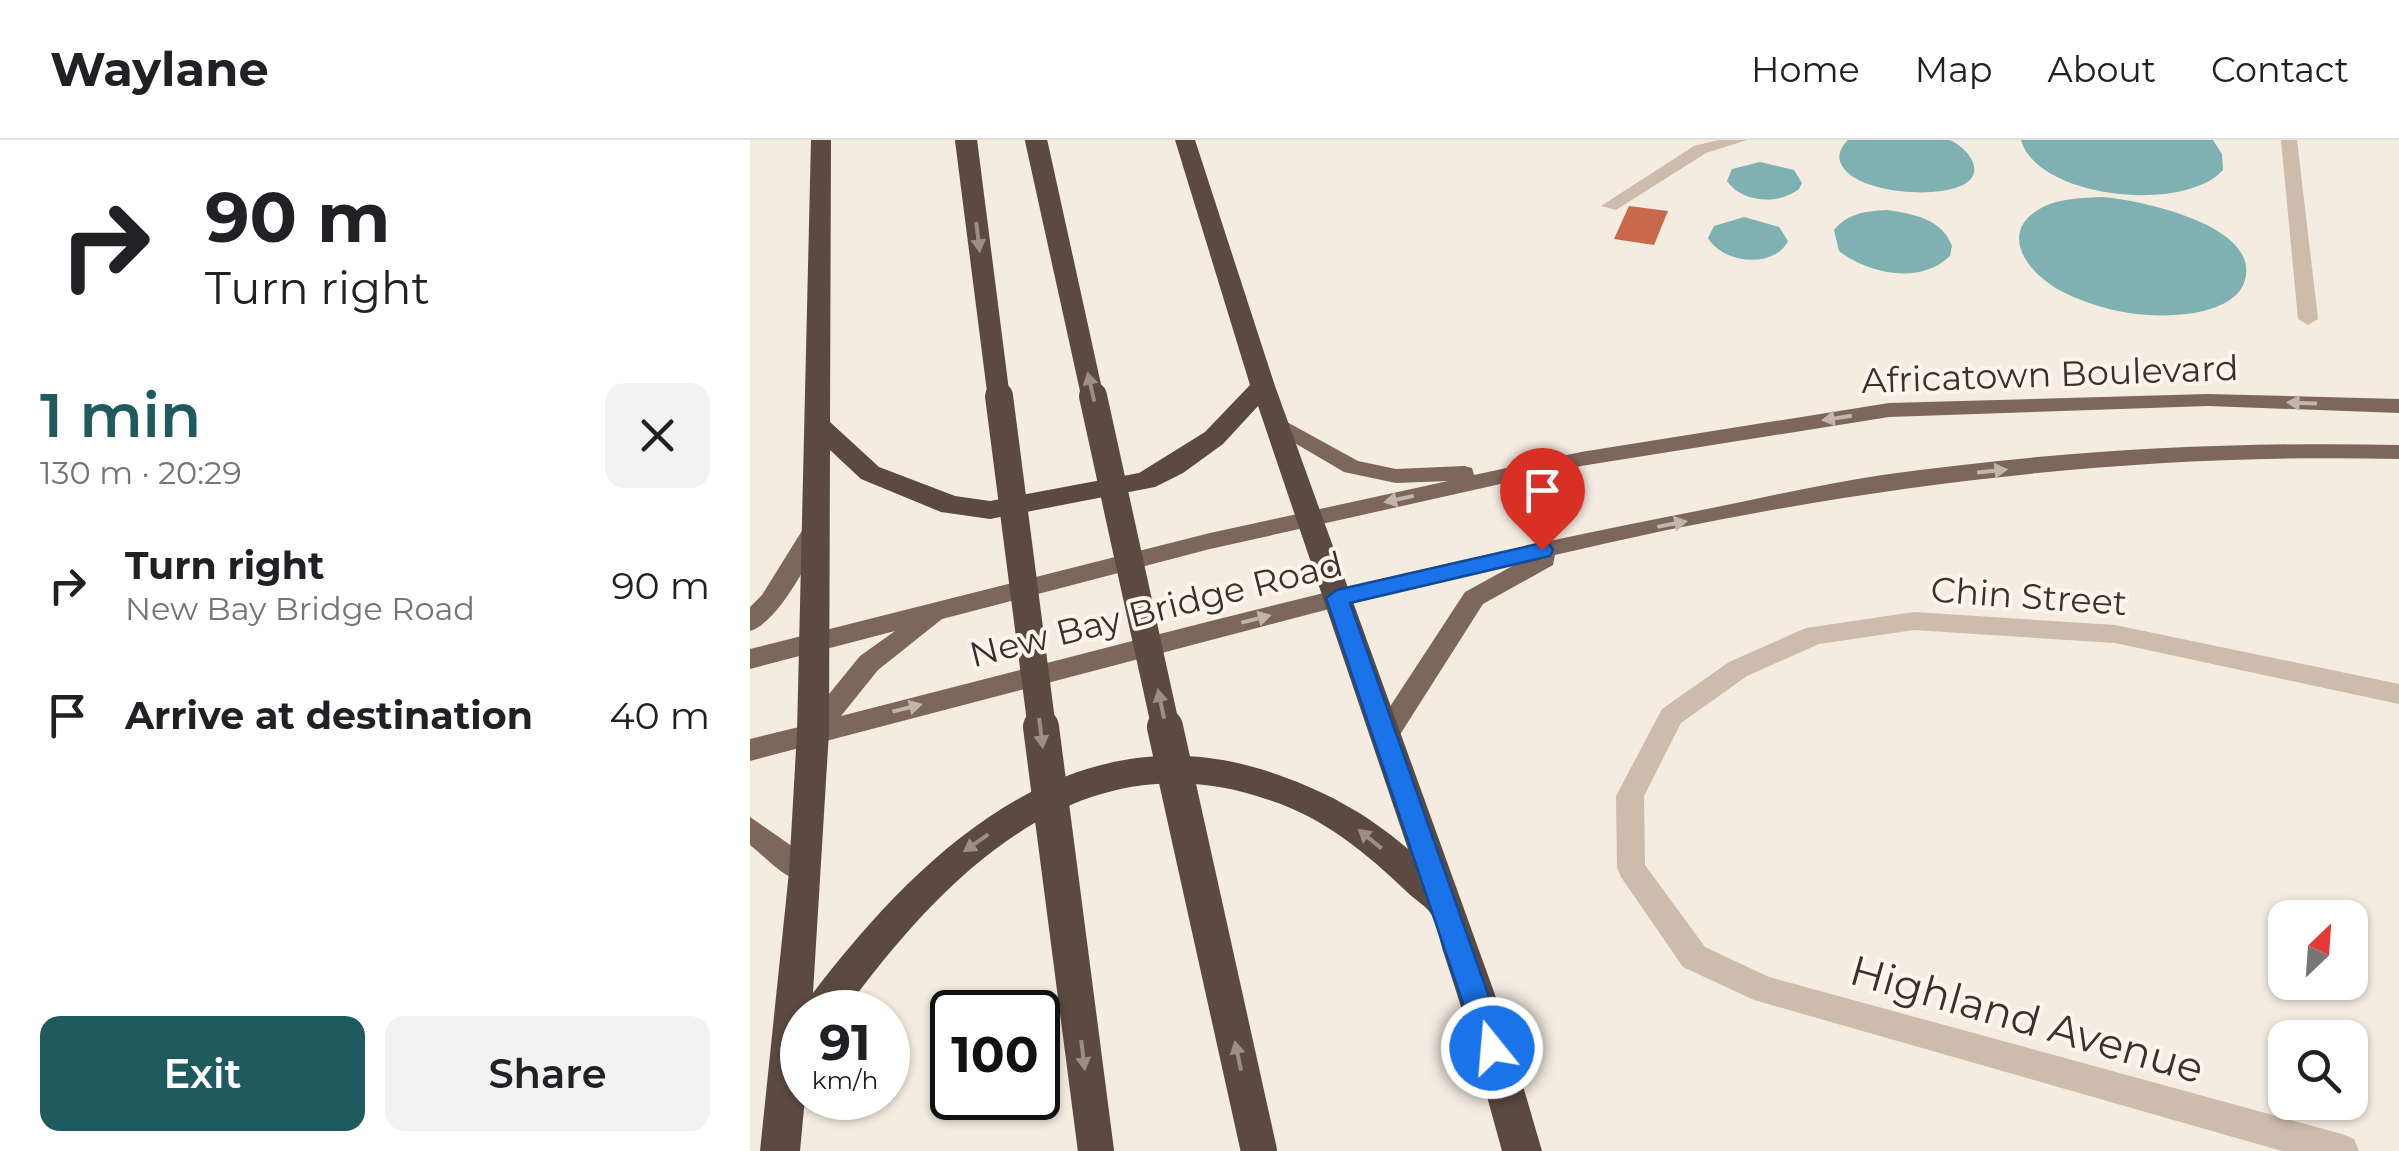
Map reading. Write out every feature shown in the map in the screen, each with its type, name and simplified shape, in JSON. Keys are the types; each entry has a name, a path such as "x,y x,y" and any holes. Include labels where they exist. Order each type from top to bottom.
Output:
{"highway":[{"path":"966,140 1096,1151"},
{"path":"1036,140 1259,1151"},
{"path":"1185,140 1263,386 1483,1014 1522,1151"},
{"path":"799,990 813,732 820,142"},
{"path":"816,423 870,474 951,506 990,510 1146,481 1174,468 1214,438 1263,386"},
{"path":"837,990 902,910 962,852 1064,791 1128,769 1199,766 1249,775 1312,800 1347,821 1443,904"},
{"path":"780,1151 785,1120"}],"main road":[{"name":"Africatown Boulevard","path":"1529,470 1889,410 2208,400 2399,406"},
{"path":"1276,424 1352,468 1373,472 1396,476 1529,470"},
{"path":"1385,736 1474,598 1576,542 1881,484 2052,464 2318,450 2399,452"},
{"path":"750,658 1310,519 1529,470"},
{"path":"750,622 771,601 816,527"},
{"name":"New Bay Bridge Road","path":"750,750 1337,598 1576,542"},
{"path":"813,732 869,663 937,612"},
{"path":"750,829 806,872"}],"street":[{"path":"1610,206 1700,149 1739,140"},
{"path":"2289,140 2308,319"},
{"name":"Chin Street","path":"1694,957 1631,868 1630,796 1671,716 1738,669 1815,634 1914,621 2116,634 2399,694"},
{"name":"Highland Avenue","path":"1694,957 1765,990 2342,1151"}],"water":[{"path":"1848,140 1949,140 1968,154 1974,170 1969,181 1954,188 1933,192 1884,189 1863,182 1841,165 1839,156"},
{"path":"2021,140 2213,140 2222,154 2223,170 2203,184 2177,192 2113,193 2081,187 2054,175 2033,160"},
{"path":"1760,162 1794,170 1802,183 1799,189 1781,198 1761,199 1742,194 1727,181 1732,169"},
{"path":"2103,197 2169,210 2218,231 2236,246 2245,263 2241,289 2224,304 2209,310 2160,315 2093,304 2049,283 2028,263 2019,239 2021,228 2029,217 2050,204"},
{"path":"1887,210 1934,224 1952,246 1950,256 1924,271 1894,273 1865,266 1839,251 1834,230 1839,224 1858,214"},
{"path":"1744,217 1779,227 1788,241 1772,256 1748,260 1715,247 1708,238 1714,226"}],"building":[{"path":"1629,206 1668,211 1654,245 1614,239"}],"route":[{"path":"1492,1048 1337,598 1542,550"}]}
